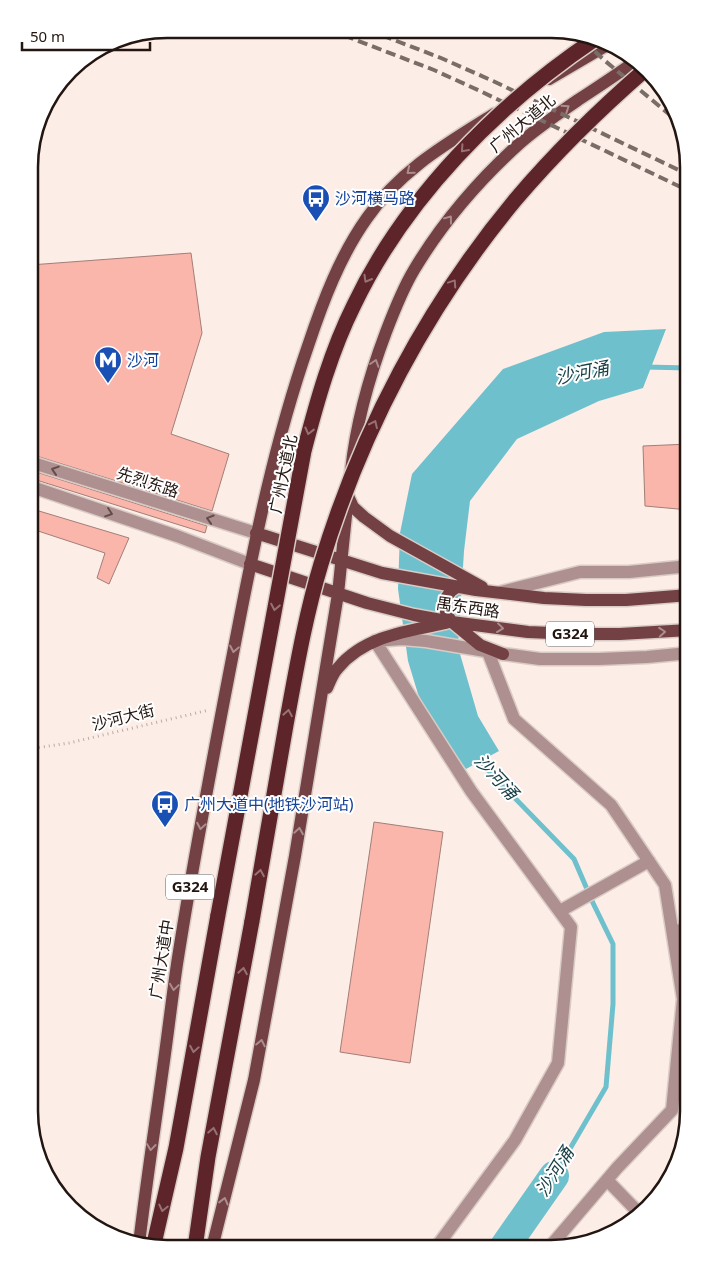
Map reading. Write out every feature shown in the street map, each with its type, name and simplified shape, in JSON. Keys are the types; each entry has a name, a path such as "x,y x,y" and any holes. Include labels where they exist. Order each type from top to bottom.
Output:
{"highway":[{"name":"广州大道北","path":"156,1239 176,1148 304,451 340,335 366,281 393,238 451,163 504,109 557,66 589,43"},
{"path":"196,1240 208,1157 295,676 320,565 350,477 372,426 411,351 435,310 472,256 540,172 594,117 641,73"}],"main road":[{"name":"广州大道北","path":"256,533 277,447 299,372 317,320 332,281 366,219 386,193 405,174 433,152 523,94 602,48"},
{"name":"广州大道北","path":"321,702 338,594 356,434 370,376 400,296 438,234 459,207 498,165 548,121 631,64"},
{"path":"348,496 353,507 390,536 450,570 495,592"},
{"name":"禺东西路","path":"256,533 382,573 495,592 544,598 586,600 626,600 680,595"},
{"name":"广州大道中","path":"140,1237 177,966 210,771 256,533"},
{"name":"禺东西路","path":"250,564 338,594 431,622 451,622 528,632 574,634 620,634 680,631"},
{"path":"456,586 446,598 445,608 451,622 480,645 503,654"},
{"path":"214,1240 244,1122 263,1034 296,856 321,702 336,669 353,652 375,641 431,622"}],"street":[{"name":"先烈东路","path":"37,464 256,533"},
{"path":"37,488 178,536 250,564"},
{"path":"495,592 580,572 629,572 680,567"},
{"path":"442,1240 515,1140 558,1063 571,927 564,909 471,790 375,641 402,639 540,659 598,659 680,654"},
{"path":"488,652 514,719 611,805 665,885 680,985"},
{"path":"564,909 649,861"},
{"path":"672,930 680,930"},
{"path":"556,1240 607,1180 672,1110 680,1021"},
{"path":"607,1180 635,1209"}],"path":[{"name":"沙河大街","path":"37,748 69,743 223,706"}],"water":[{"path":"666,329 643,388 599,401 517,439 470,501 464,551 458,647 478,716 499,751 466,769 433,723 418,694 408,661 398,589 400,533 412,474 503,369 604,332"}],"building":[{"name":"沙河","path":"191,253 202,333 171,434 229,454 212,511 37,456 37,264"},
{"path":"680,444 680,509 645,506 643,446"},
{"path":"37,472 207,526 205,533 37,480"},
{"path":"37,510 129,538 109,584 97,578 105,553 37,531"},
{"path":"374,822 443,832 410,1063 340,1052"}],"waterway":[{"name":"沙河涌","path":"645,367 680,368"},
{"name":"沙河涌","path":"476,758 574,859 613,944 613,1004 606,1087 554,1176"},
{"name":"沙河涌","path":"509,1240 554,1176"}],"railway":[{"path":"351,38 434,70 680,187"},
{"path":"389,38 493,81 680,171"},
{"path":"585,42 669,115"}],"place":[{"name":"沙河横马路","path":"316,222"},
{"name":"沙河","path":"108,384"},
{"name":"广州大道中(地铁沙河站)","path":"165,828"}]}
